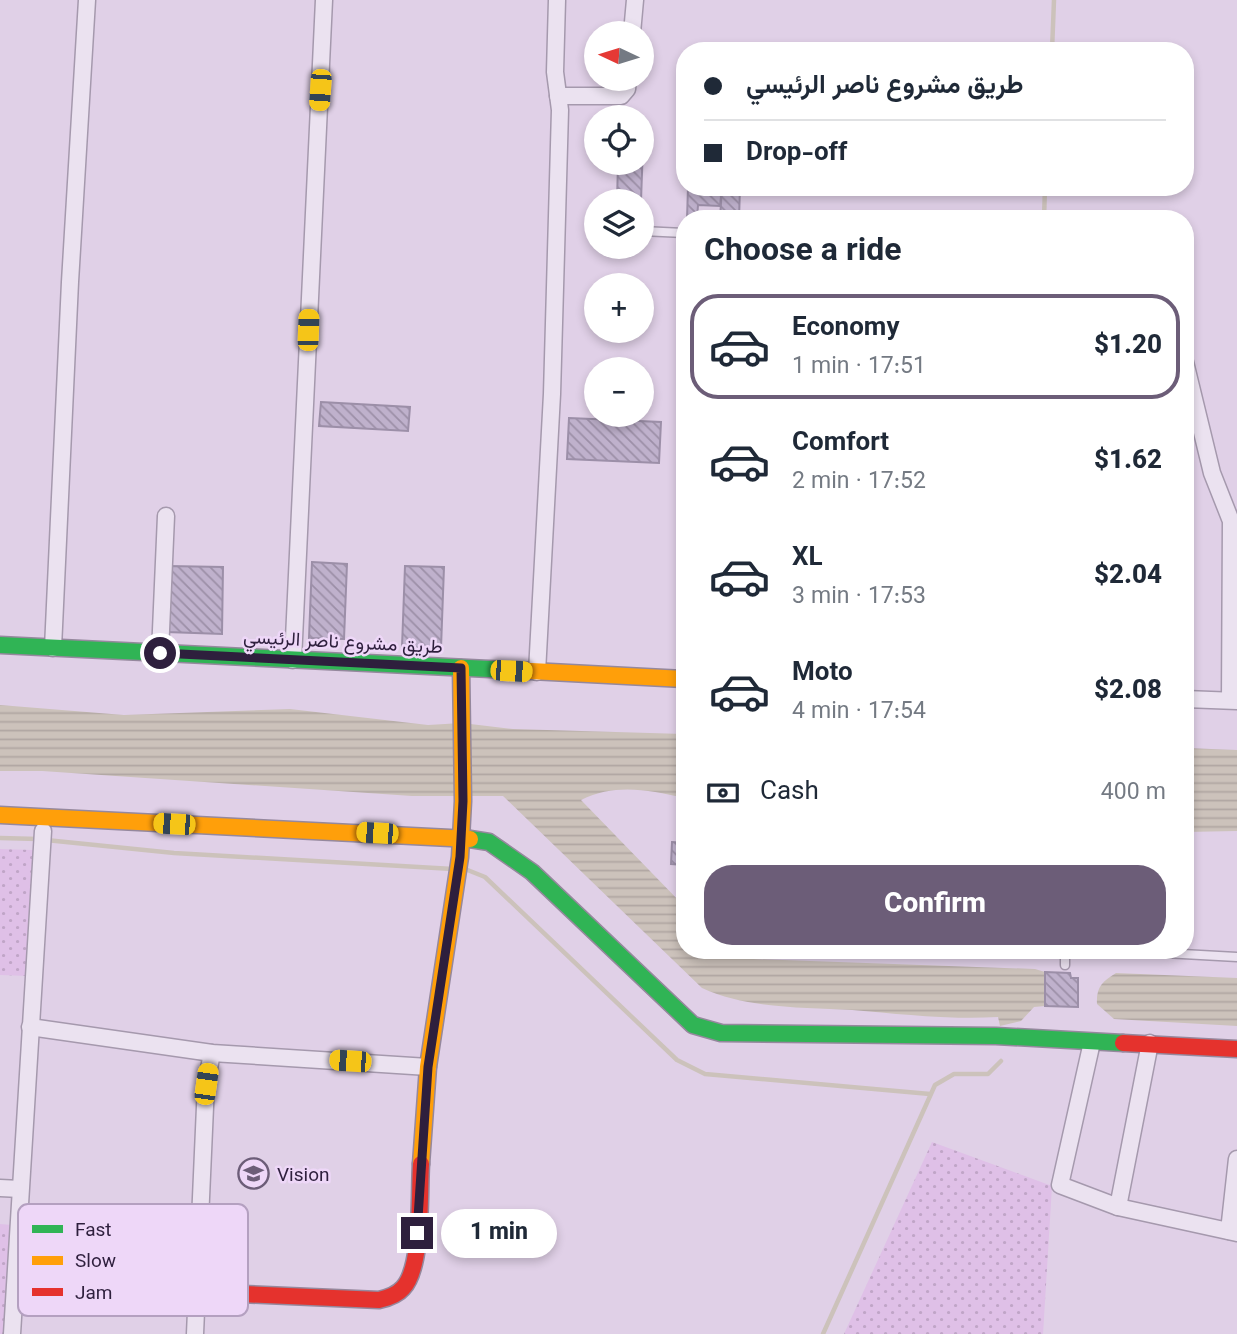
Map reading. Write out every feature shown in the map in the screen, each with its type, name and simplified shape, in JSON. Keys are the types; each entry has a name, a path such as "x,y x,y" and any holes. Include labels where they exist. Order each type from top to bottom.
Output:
{"street":[{"path":"53,648 70,282 87,0"},
{"path":"293,660 324,0"},
{"path":"537,672 552,394 558,96 555,72 557,0"},
{"path":"633,21 635,0"},
{"path":"558,96 621,96 625,91"},
{"path":"1194,399 1212,473 1231,521 1234,700 1194,699"},
{"path":"160,653 166,516"},
{"name":"طريق مشروع ناصر الرئيسي","path":"0,645 676,679"},
{"path":"248,1294 379,1300 395,1297 406,1288 415,1260 428,1067 460,857 463,801 461,668"},
{"path":"0,815 461,837 489,842 524,866 680,1014 705,1029 735,1034 996,1036 1237,1049"},
{"path":"19,1204 43,831"},
{"path":"30,1027 212,1053 428,1067"},
{"path":"1092,1042 1060,1185 1118,1207 1233,1232 1237,1159"},
{"path":"1118,1207 1150,1043"},
{"path":"200,1204 206,1084 212,1053"},
{"path":"0,1188 20,1189"},
{"path":"12,1334 18,1225"},
{"path":"195,1316 195,1334"}],"lane":[{"path":"654,232 676,233"},
{"path":"1194,955 1237,957"},
{"path":"1065,959 1065,965"}],"shaded area":[{"path":"0,705 124,715 290,709 428,725 462,723 513,729 676,734 676,797 619,790 581,800 676,898 676,959 753,959 1035,969 1045,972 1045,1006 1034,1007 1021,1021 1000,1026 998,1017 943,1017 776,1006 720,995 702,988 503,796 412,796 42,771 0,771"},
{"path":"1194,748 1237,750 1237,831 1194,832"},
{"path":"0,849 33,850 28,976 0,975"},
{"path":"1116,973 1237,978 1237,1026 1114,1019 1097,1004 1097,998 1101,986"},
{"path":"932,1142 1052,1186 1043,1334 844,1334"},
{"path":"0,1224 12,1225 6,1334 0,1334"}],"building":[{"path":"618,175 642,175 641,189 617,189"},
{"path":"688,196 721,196 720,206 698,205 698,210 687,210"},
{"path":"721,196 740,196 739,210 721,210"},
{"path":"321,402 410,407 408,431 319,426"},
{"path":"569,418 584,419 584,427 654,427 654,422 661,422 659,463 567,459"},
{"path":"312,562 347,564 344,639 309,638"},
{"path":"168,566 223,567 222,634 167,632"},
{"path":"405,566 444,567 441,648 402,647"},
{"path":"672,842 676,842 676,864 671,864"},
{"path":"1045,972 1070,973 1071,978 1078,978 1078,1007 1045,1006"}],"waterway":[{"path":"1052,42 1054,0"},
{"path":"1044,210 1045,196"},
{"path":"0,838 38,839"},
{"path":"46,840 174,853 453,869"},
{"path":"465,869 485,877 677,1060 705,1074 930,1094"},
{"path":"823,1334 935,1085 954,1074 988,1074 1001,1061"}],"traffic: fast":[{"path":"0,645 512,670"},
{"path":"470,839 489,842 532,872 693,1025 721,1033 996,1036 1123,1043"}],"traffic: slow":[{"path":"421,1164 428,1067 460,857 463,801 461,668"},
{"path":"512,670 676,679"},
{"path":"0,815 470,839"}],"traffic: jam":[{"path":"1123,1043 1237,1049"},
{"path":"248,1294 379,1300 403,1288 414,1264 417,1247 421,1164"}],"place":[{"name":"Vision","path":"254,1174"}],"route":[{"path":"160,653 461,668 463,801 460,857 428,1067 417,1233"}]}
